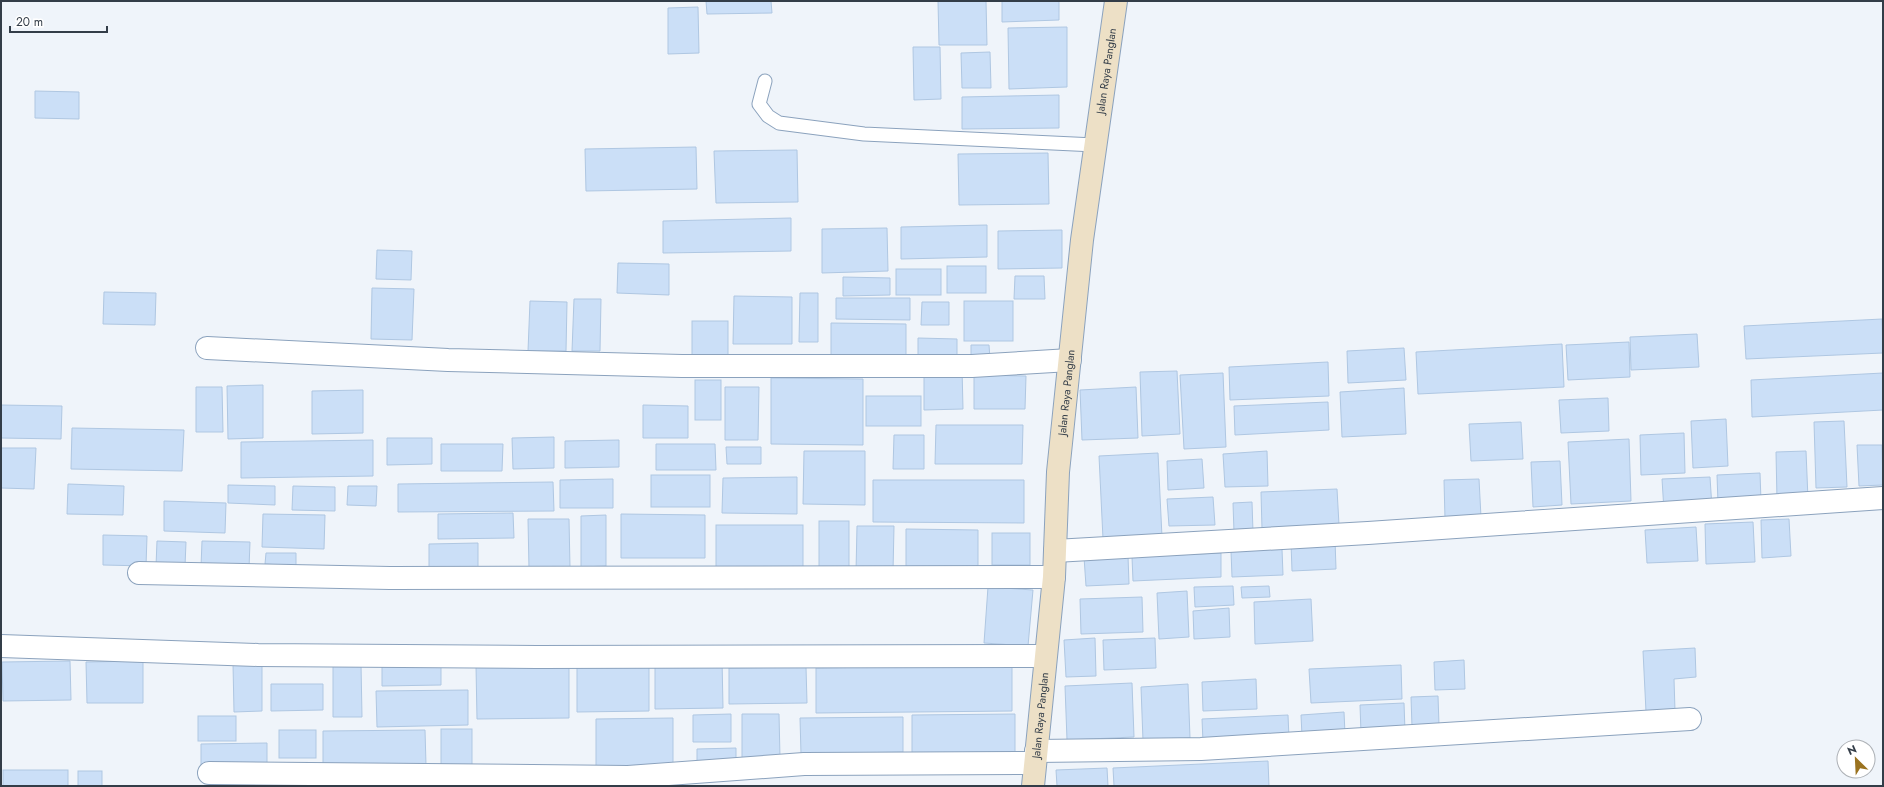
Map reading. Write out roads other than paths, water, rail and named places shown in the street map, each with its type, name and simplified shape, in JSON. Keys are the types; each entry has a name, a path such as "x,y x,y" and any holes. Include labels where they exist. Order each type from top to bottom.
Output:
{"street":[{"name":"Jalan Raya Panglan","path":"1033,786 1054,577 1058,472 1082,240 1116,1"},
{"path":"207,348 448,360 682,366 972,366 1070,360"},
{"path":"1055,551 1368,533 1883,498"},
{"path":"139,573 390,578 1054,577"},
{"path":"1,646 258,655 529,657 1045,656"},
{"path":"209,773 628,777 804,764 1036,757 1201,749 1690,719"}],"lane":[{"path":"766,81 759,104 768,116 780,123 864,134 1095,145"}]}
